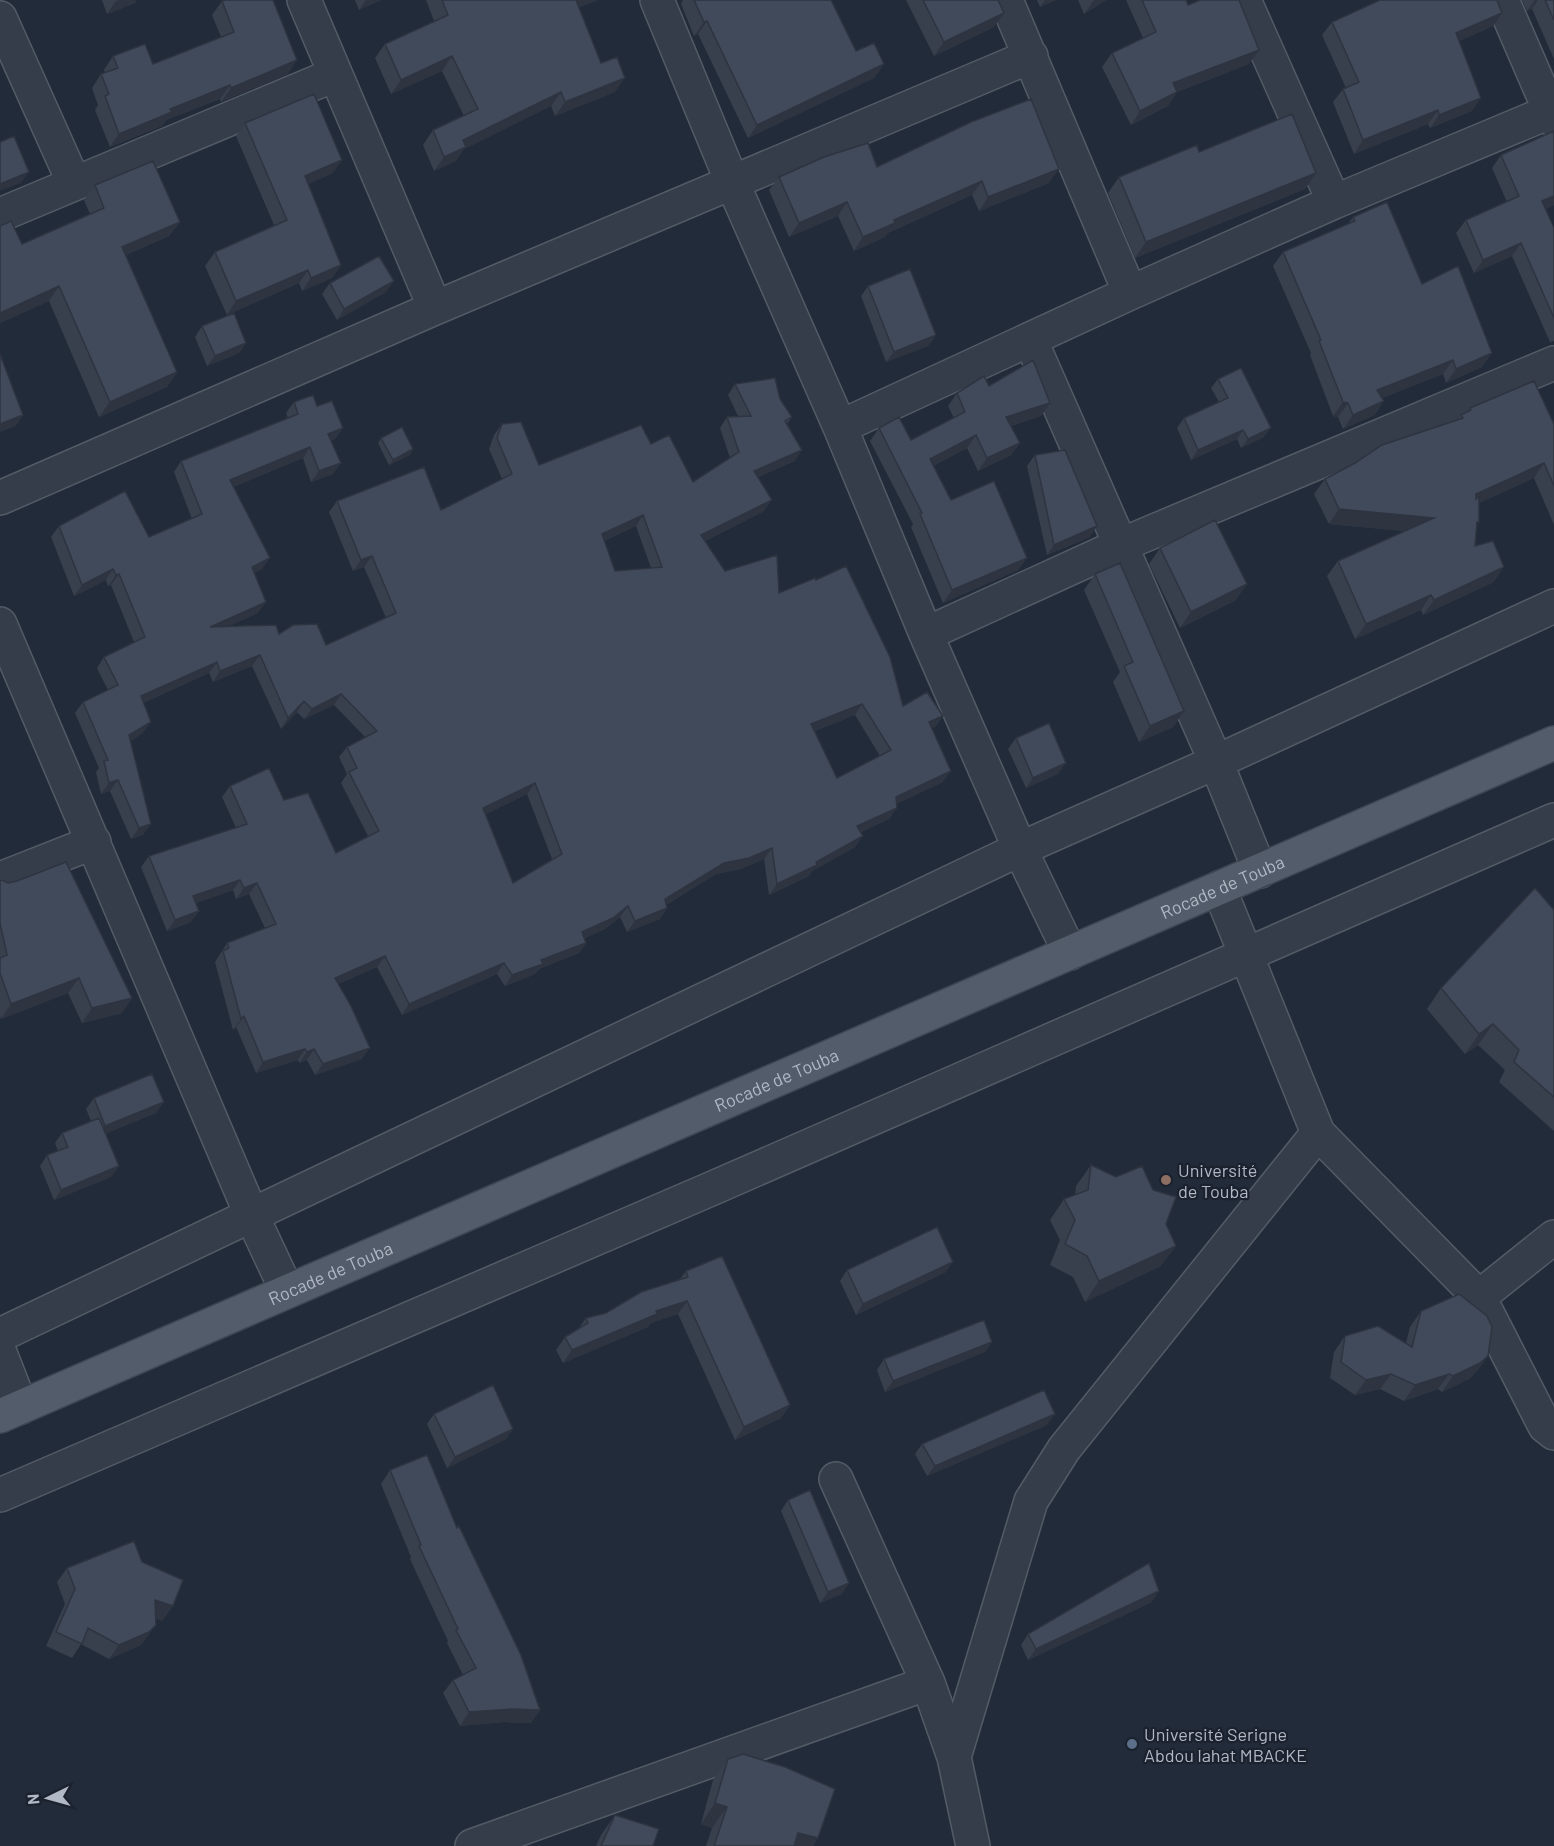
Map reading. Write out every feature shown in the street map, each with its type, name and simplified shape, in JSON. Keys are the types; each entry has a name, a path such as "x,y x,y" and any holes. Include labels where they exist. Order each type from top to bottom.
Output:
{"main road":[{"name":"Rocade de Touba","path":"10,1412 1554,743"}],"street":[{"path":"304,0 435,308"},
{"path":"657,0 732,182 840,427 926,634 1020,849 1070,953"},
{"path":"1006,0 1130,293"},
{"path":"1244,0 1334,202"},
{"path":"840,427 1334,202 1553,114 1503,0"},
{"path":"0,18 75,183"},
{"path":"0,498 435,308 1031,56"},
{"path":"0,215 334,75"},
{"path":"1030,339 1216,762 1260,871"},
{"path":"926,634 1121,545 1554,363"},
{"path":"0,1335 1020,849 1216,762 1554,606"},
{"path":"0,624 250,1215 287,1291"},
{"path":"0,1496 702,1193 1554,820"},
{"path":"0,879 94,842"},
{"path":"1219,888 1318,1132 1479,1297 1545,1426 1554,1433"},
{"path":"954,1757 1031,1501 1064,1449 1318,1132"},
{"path":"1479,1297 1554,1237"},
{"path":"0,1353 10,1412"},
{"path":"836,1479 928,1683 954,1757 973,1846"},
{"path":"471,1846 928,1683"}],"building":[{"path":"273,0 297,60 231,88 230,85 170,109 172,112 119,134 105,96 109,94 101,74 118,68 113,56 145,44 153,64 234,32 222,1"},
{"path":"442,0 576,0 601,63 617,57 625,78 565,102 561,92 463,140 466,147 444,157 433,130 478,109 452,56 401,80 385,44 448,15"},
{"path":"694,0 831,0 856,51 874,43 884,64 757,125 707,21 704,22"},
{"path":"923,0 998,0 1004,13 944,42"},
{"path":"1142,0 1186,0 1188,5 1200,0 1239,0 1259,50 1173,83 1177,92 1140,111 1112,53 1156,32"},
{"path":"1380,0 1497,0 1502,13 1456,33 1481,98 1439,115 1438,110 1363,140 1343,89 1359,82 1332,22"},
{"path":"1545,0 1554,0 1554,20"},
{"path":"314,94 342,160 305,176 341,265 311,278 308,270 236,301 215,252 287,220 245,123"},
{"path":"1031,99 1059,169 988,197 982,181 894,220 895,223 863,237 847,202 799,223 779,177 824,157 868,143 877,167 971,122"},
{"path":"1292,114 1316,173 1146,242 1119,177 1197,145 1199,152"},
{"path":"1554,131 1554,196 1542,201 1554,228 1554,318 1521,243 1483,260 1466,220 1519,196 1501,155"},
{"path":"14,136 29,172 0,184 0,142"},
{"path":"153,161 180,222 122,247 177,372 110,402 59,286 0,313 0,226 11,221 22,244 104,208 95,185"},
{"path":"1387,202 1422,284 1458,266 1492,353 1456,369 1453,360 1377,390 1384,401 1353,415 1348,403 1343,402 1319,341 1321,340 1283,252 1355,221 1353,217"},
{"path":"379,256 394,281 344,309 330,283"},
{"path":"910,269 936,335 894,352 868,286"},
{"path":"234,313 246,343 215,356 202,326"},
{"path":"0,354 23,415 0,424"},
{"path":"1033,360 1050,403 1006,417 1020,443 987,458 976,435 930,459 951,500 994,481 1027,558 952,590 920,514 922,513 879,428 899,417 911,440 965,412 957,393 984,376 989,386"},
{"path":"1241,368 1271,428 1248,439 1243,430 1198,450 1184,418 1228,398 1218,379"},
{"path":"775,378 780,399 792,417 785,421 802,450 754,471 772,500 701,535 725,571 777,555 779,593 846,566 890,657 903,706 927,692 943,716 929,722 951,771 896,797 897,808 857,826 863,836 816,862 817,865 777,884 772,848 749,858 724,863 665,899 667,908 635,921 628,906 613,918 582,932 586,943 541,960 543,964 512,975 504,963 409,1004 385,956 335,978 370,1048 323,1064 314,1049 307,1052 305,1049 263,1062 244,1016 241,1019 223,951 229,948 227,943 276,924 257,883 244,888 240,880 193,896 199,911 175,920 149,856 247,824 230,786 269,768 284,800 308,793 336,853 379,831 349,772 357,768 347,747 377,731 341,694 312,709 304,701 288,718 260,655 220,671 217,662 141,696 151,722 129,735 151,824 139,828 118,780 109,783 104,761 108,760 83,702 118,685 104,657 145,637 119,574 116,575 113,569 82,585 59,526 125,491 149,537 202,514 181,461 298,414 294,402 313,395 317,406 332,401 343,428 328,434 341,463 319,471 310,447 230,480 270,558 252,567 266,602 210,627 276,625 279,634 293,625 317,624 326,645 396,613 372,556 361,560 337,501 424,467 441,510 512,474 497,438 502,424 521,422 539,465 641,425 651,444 669,435 693,482 739,452 727,417 751,416 735,384","holes":["643,515 662,567 615,571 602,534","862,704 891,750 837,778 811,724","535,783 562,854 513,883 483,808"]},
{"path":"1534,381 1554,424 1554,486 1544,463 1476,494 1476,499 1479,497 1479,522 1477,522 1475,546 1493,541 1504,567 1434,600 1431,595 1366,624 1338,561 1434,518 1339,509 1325,479 1382,445 1463,418 1461,415 1471,410 1470,408"},
{"path":"402,427 413,449 393,460 381,438"},
{"path":"1065,450 1097,526 1054,545 1035,455"},
{"path":"1215,520 1247,584 1191,612 1160,548"},
{"path":"1120,563 1184,711 1150,726 1124,666 1133,662 1095,574"},
{"path":"1049,723 1066,763 1033,778 1016,738"},
{"path":"66,862 132,998 92,1008 79,978 11,1004 0,973 0,958 7,955 0,923 0,881 8,883 17,881"},
{"path":"1535,888 1554,910 1554,1097 1514,1062 1519,1050 1493,1024 1479,1034 1441,988"},
{"path":"152,1074 164,1102 105,1126 94,1098"},
{"path":"99,1118 119,1166 61,1190 47,1155 68,1147 62,1133"},
{"path":"1091,1165 1116,1177 1142,1166 1153,1190 1176,1197 1166,1224 1176,1246 1099,1281 1087,1256 1065,1244 1075,1220 1064,1199 1088,1190"},
{"path":"937,1227 953,1262 863,1304 847,1270"},
{"path":"722,1256 790,1405 744,1427 687,1301 656,1311 657,1314 572,1350 565,1337 588,1323 586,1318 606,1313 641,1292 688,1277 686,1271"},
{"path":"1459,1294 1487,1316 1492,1327 1488,1356 1480,1363 1453,1376 1449,1374 1415,1385 1391,1374 1366,1380 1341,1362 1345,1336 1378,1326 1412,1347 1421,1311"},
{"path":"984,1320 992,1342 893,1381 884,1359"},
{"path":"493,1385 513,1429 455,1457 434,1414"},
{"path":"1044,1390 1055,1414 935,1466 922,1444"},
{"path":"427,1455 457,1528 459,1526 521,1655 540,1710 469,1712 453,1680 476,1668 456,1630 458,1629 419,1546 421,1545 390,1470"},
{"path":"810,1490 849,1583 828,1592 788,1500"},
{"path":"134,1541 142,1562 183,1580 173,1606 155,1600 156,1625 149,1632 119,1645 88,1628 82,1644 56,1632 75,1589 67,1568"},
{"path":"1149,1563 1159,1591 1036,1649 1028,1634"},
{"path":"743,1754 785,1767 835,1789 818,1838 798,1833 794,1846 714,1846 727,1807 715,1803 728,1759"},
{"path":"615,1815 659,1829 653,1846 601,1846"}],"place":[{"name":"Université de Touba","path":"1166,1180"},
{"name":"Université Serigne Abdou lahat MBACKE","path":"1132,1744"}]}
